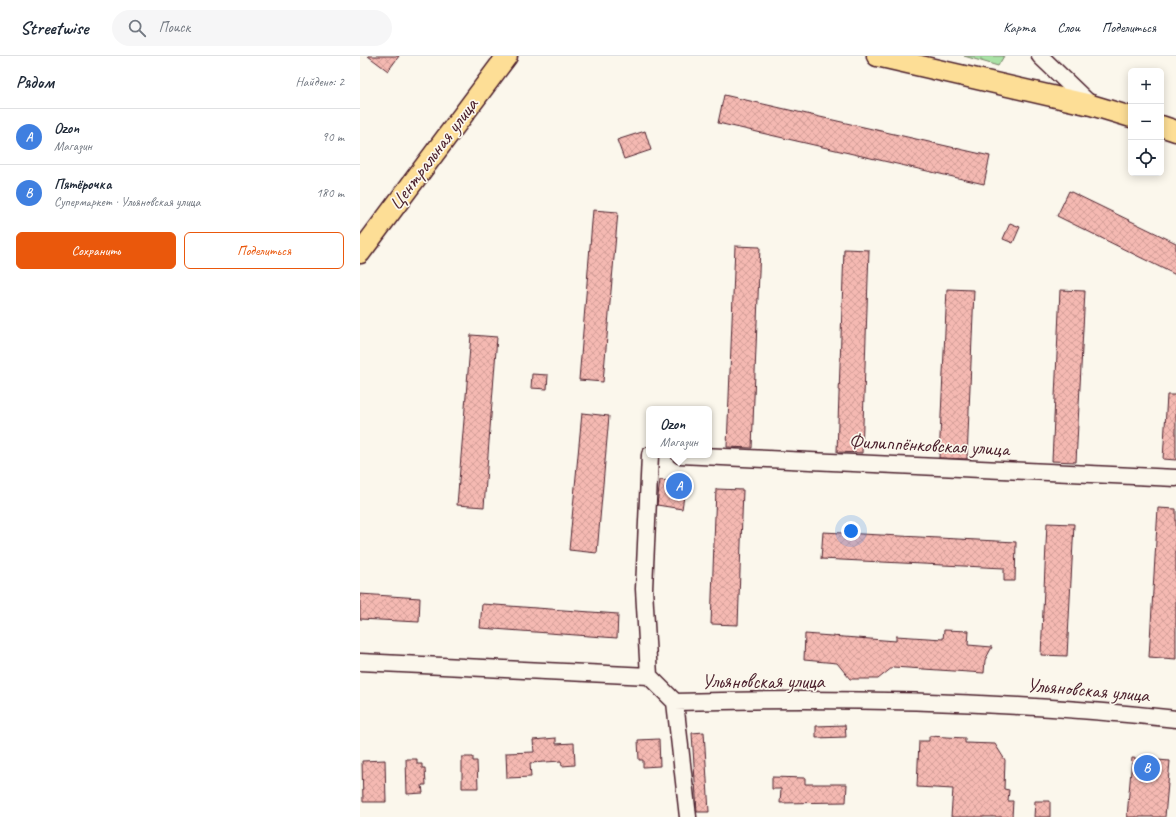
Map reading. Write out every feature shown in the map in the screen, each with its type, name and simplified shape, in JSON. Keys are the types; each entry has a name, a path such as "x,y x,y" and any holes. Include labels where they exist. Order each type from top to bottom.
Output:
{"main road":[{"name":"Центральная улица","path":"360,253 507,56"},
{"path":"877,56 1091,105 1128,116"},
{"path":"1164,127 1176,131"}],"street":[{"path":"1040,56 1091,105"},
{"name":"Филиппёнковская улица","path":"712,456 1176,478"},
{"path":"360,662 649,676 644,589 650,458"},
{"name":"Ульяновская улица","path":"649,676 675,702 745,700 1004,704 1176,719"},
{"path":"675,702 688,817"}],"green space":[{"path":"964,56 1004,56 998,66"}],"building":[{"path":"368,56 399,56 388,71"},
{"path":"724,95 990,156 984,184 718,123"},
{"path":"645,131 651,150 624,159 617,140"},
{"path":"1069,191 1176,243 1176,275 1057,216"},
{"path":"593,210 618,212 603,382 579,380"},
{"path":"1010,223 1020,227 1013,243 1003,239"},
{"path":"735,246 760,247 752,448 727,447"},
{"path":"844,249 869,250 862,453 837,452"},
{"path":"947,289 974,290 967,459 939,458"},
{"path":"1060,290 1085,291 1076,462 1052,461"},
{"path":"471,335 497,337 484,507 457,505"},
{"path":"532,374 548,375 547,389 531,388"},
{"path":"1167,395 1176,395 1176,460 1163,459"},
{"path":"582,413 609,416 597,553 569,550"},
{"path":"660,480 686,483 682,509 657,505"},
{"path":"716,489 743,490 738,625 711,624"},
{"path":"1158,508 1176,509 1176,659 1149,657"},
{"path":"1047,523 1074,524 1067,656 1041,655"},
{"path":"823,532 1016,542 1015,581 1004,581 1004,568 821,559"},
{"path":"360,594 420,598 419,622 360,619"},
{"path":"482,604 618,614 617,638 480,628"},
{"path":"944,630 969,631 968,645 992,647 985,660 984,673 893,667 878,679 850,679 837,663 804,660 805,634 896,641 896,636 943,639"},
{"path":"845,725 846,737 816,738 816,726"},
{"path":"704,732 709,812 697,812 692,733"},
{"path":"929,736 965,738 965,743 995,744 1005,760 1004,789 1009,790 1008,801 1013,801 1012,817 951,817 953,789 917,787 919,741 929,741"},
{"path":"556,738 556,744 574,743 575,765 562,766 561,761 530,763 531,777 507,778 506,753 534,752 533,740"},
{"path":"659,739 660,766 643,767 643,760 639,760 638,740"},
{"path":"462,757 473,757 473,761 477,761 478,788 462,788"},
{"path":"1132,758 1170,761 1165,817 1127,817"},
{"path":"406,759 417,759 417,764 422,764 422,768 425,768 426,785 422,785 423,793 407,794"},
{"path":"385,760 386,802 363,802 362,761"},
{"path":"772,777 805,778 805,784 847,784 846,802 780,803 781,789 772,789"},
{"path":"1035,801 1050,801 1050,817 1034,817"}],"place":[{"name":"Ozon","path":"679,486"},
{"name":"Пятёрочка","path":"1147,768"}]}
